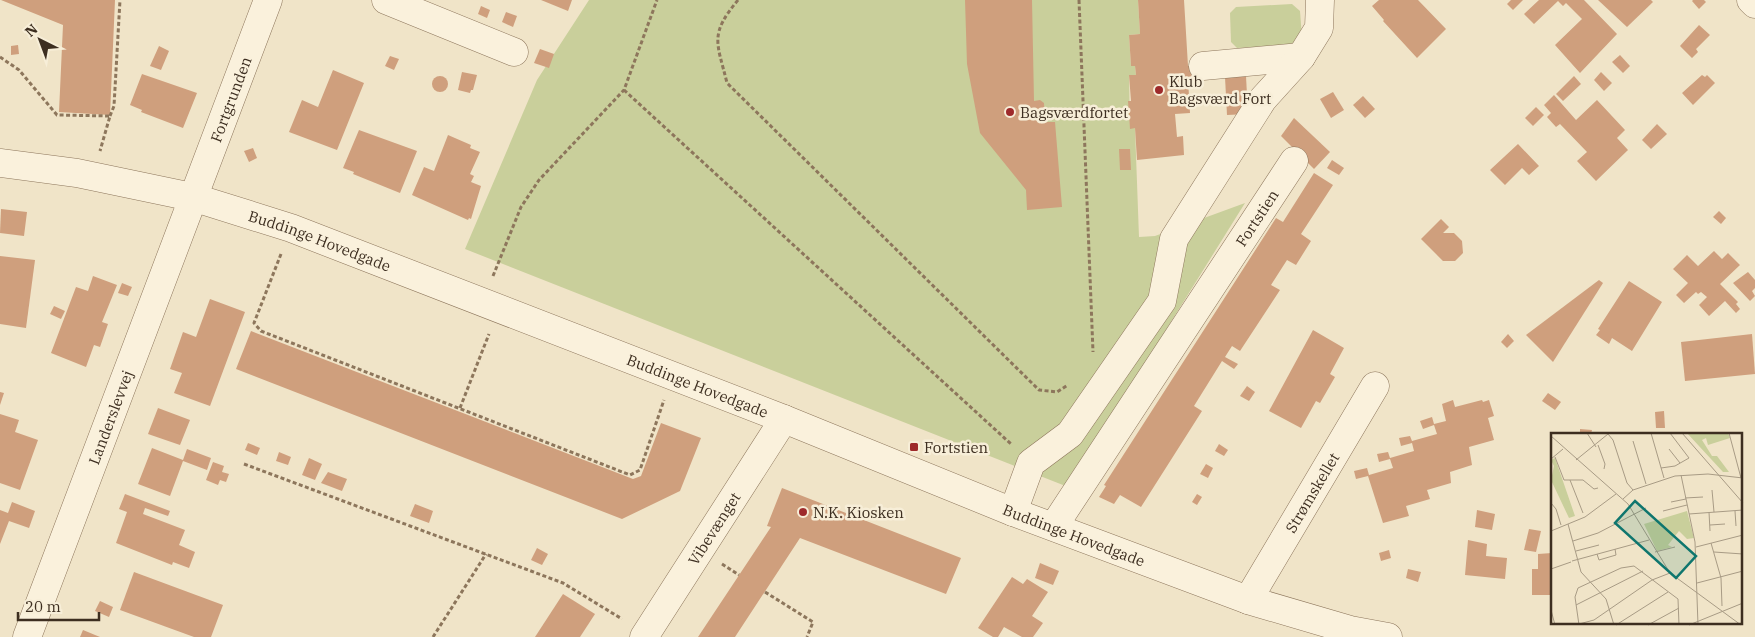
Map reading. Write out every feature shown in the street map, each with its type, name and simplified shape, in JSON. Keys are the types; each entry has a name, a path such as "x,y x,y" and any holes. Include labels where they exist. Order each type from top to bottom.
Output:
{"street":[{"name":"Fortgrunden","path":"192,197 268,0"},
{"path":"386,0 514,52"},
{"path":"1013,512 1031,463 1070,434 1162,301 1174,238 1263,99 1301,57 1318,28 1320,0"},
{"path":"1751,0 1755,4"},
{"path":"1203,66 1301,57"},
{"name":"Fortstien","path":"1054,526 1294,161"},
{"name":"Buddinge Hovedgade","path":"0,163 95,177 192,197 291,228 784,419 1013,512 1248,600 1350,630 1388,637"},
{"name":"Landerslevvej","path":"26,637 192,197"},
{"name":"Strømskellet","path":"1248,600 1375,386"},
{"name":"Vibevænget","path":"644,636 784,419"}],"path":[{"path":"95,177 114,106 120,0"},
{"path":"460,408 520,207 539,180 624,90 657,0"},
{"path":"738,0 726,15 716,38 727,83 1039,390 1057,392 1076,381"},
{"path":"1079,0 1094,358"},
{"path":"0,58 19,70 57,115 110,116"},
{"path":"624,90 1031,463"},
{"path":"291,228 254,323 261,331 630,475 640,470 673,376"},
{"path":"244,464 563,583 644,636"},
{"path":"433,637 486,554"},
{"path":"765,592 813,622 807,637"}],"green space":[{"path":"589,0 1138,0 1140,34 1129,35 1131,66 1135,66 1136,75 1129,75 1130,128 1135,128 1139,237 1155,236 1245,203 1068,487 465,249 537,80"},
{"path":"1292,4 1300,11 1302,38 1294,45 1237,48 1231,42 1230,13 1236,7"}],"building":[{"path":"1,0 115,0 110,115 59,112 63,25"},
{"path":"541,0 572,0 568,11"},
{"name":"Bagsværdfortet","path":"965,0 1032,0 1034,101 1040,100 1044,103 1045,122 1055,122 1062,207 1027,210 1026,190 980,133 967,64"},
{"name":"Klub Bagsværd Fort","path":"1138,0 1184,0 1188,66 1192,66 1192,79 1188,79 1190,113 1175,114 1177,137 1183,136 1184,155 1137,160 1135,128 1130,129 1128,101 1131,101 1129,75 1136,75 1135,66 1131,66 1129,35 1140,34"},
{"path":"1379,0 1418,0 1446,29 1417,58 1372,6"},
{"path":"1511,0 1523,0 1513,10 1507,4"},
{"path":"1539,0 1584,0 1617,34 1580,73 1555,45 1582,19 1566,3 1563,6 1558,1 1534,24 1524,14"},
{"path":"1598,0 1651,0 1653,2 1627,27"},
{"path":"1693,0 1704,0 1706,2 1699,9"},
{"path":"481,6 490,10 487,18 478,14"},
{"path":"506,12 517,16 513,27 502,22"},
{"path":"1699,25 1710,35 1696,49 1698,52 1692,58 1680,46"},
{"path":"18,45 19,54 11,55 11,46"},
{"path":"159,46 169,51 161,70 150,66"},
{"path":"540,49 554,54 549,68 534,63"},
{"path":"1620,55 1630,66 1623,73 1612,62"},
{"path":"390,56 399,59 394,70 385,66"},
{"path":"333,70 364,83 337,150 289,132 302,100 318,107"},
{"path":"462,72 477,75 473,90 470,93 458,90"},
{"path":"1601,72 1612,83 1604,91 1594,80"},
{"path":"142,74 197,93 183,128 141,112 142,110 130,105"},
{"path":"1702,75 1705,77 1707,75 1715,83 1693,105 1682,93"},
{"path":"440,76 448,84 440,92 432,84"},
{"path":"1246,76 1248,114 1227,115 1225,77"},
{"path":"1574,76 1581,84 1563,101 1556,94"},
{"path":"1333,92 1344,110 1331,118 1320,99"},
{"path":"1554,95 1576,120 1597,100 1625,130 1617,138 1628,150 1596,181 1577,161 1587,152 1560,124 1556,127 1547,117 1551,113 1544,105"},
{"path":"1363,96 1375,109 1365,118 1353,105"},
{"path":"1536,107 1544,115 1533,126 1525,118"},
{"path":"1294,118 1330,152 1314,169 1281,136"},
{"path":"1657,124 1667,134 1651,149 1642,140"},
{"path":"359,130 417,151 400,193 343,168"},
{"path":"448,135 471,145 470,148 480,152 470,174 474,176 471,182 481,186 471,219 469,218 468,220 412,195 424,167 434,171"},
{"path":"1518,144 1539,166 1529,175 1522,168 1505,185 1490,170"},
{"path":"253,148 257,158 249,162 244,151"},
{"path":"1119,149 1130,149 1131,170 1120,170"},
{"path":"1332,160 1344,168 1339,175 1327,168"},
{"path":"1314,173 1333,185 1301,234 1311,241 1296,265 1287,260 1271,285 1280,290 1240,351 1232,346 1225,357 1238,364 1234,369 1222,361 1194,406 1202,411 1141,507 1120,495 1114,504 1099,497 1106,486 1104,485 1276,218 1283,222"},
{"path":"1,209 27,212 24,236 0,233"},
{"path":"1719,211 1726,218 1721,224 1713,217"},
{"path":"1441,219 1449,227 1443,233 1454,233 1462,241 1463,253 1455,261 1443,261 1421,239"},
{"path":"1714,251 1722,259 1728,253 1740,265 1720,284 1738,302 1736,304 1740,309 1736,313 1725,301 1709,316 1699,305 1707,297 1701,292 1698,294 1696,292 1684,303 1676,295 1688,283 1673,269 1687,255 1698,266"},
{"path":"0,256 35,260 26,328 0,324"},
{"path":"1748,272 1755,280 1755,288 1752,291 1755,296 1750,301 1733,283"},
{"path":"93,276 117,285 102,322 108,324 100,347 94,345 86,367 51,353 76,287 88,291"},
{"path":"1599,280 1603,283 1553,362 1526,335"},
{"path":"1629,281 1662,302 1632,351 1612,338 1609,344 1596,335"},
{"path":"122,283 132,287 128,296 118,293"},
{"path":"210,299 245,312 210,406 174,393 182,373 170,369 183,332 196,337"},
{"path":"54,306 65,311 61,319 50,314"},
{"path":"1313,330 1344,348 1330,374 1335,377 1320,403 1316,401 1301,428 1269,411"},
{"path":"251,331 633,479 641,476 661,423 701,438 680,491 622,519 236,369"},
{"path":"1508,334 1514,341 1507,348 1501,342"},
{"path":"1752,334 1755,374 1685,381 1681,342"},
{"path":"1247,386 1255,392 1249,401 1240,396"},
{"path":"0,392 4,393 0,405"},
{"path":"1548,393 1561,402 1555,410 1542,401"},
{"path":"1453,400 1455,407 1489,400 1494,416 1488,418 1494,440 1469,447 1472,465 1450,472 1451,483 1427,490 1430,499 1406,506 1409,516 1383,523 1368,476 1356,479 1354,471 1367,468 1369,475 1393,468 1390,459 1379,462 1377,454 1388,452 1390,458 1414,451 1412,443 1401,446 1399,438 1410,436 1412,441 1437,434 1434,425 1423,429 1420,421 1432,417 1434,424 1446,421 1442,404"},
{"path":"158,408 190,420 180,445 148,434"},
{"path":"1664,411 1665,428 1656,428 1655,412"},
{"path":"0,414 19,420 15,432 38,440 20,490 0,483"},
{"path":"1580,429 1592,430 1591,433 1580,433"},
{"path":"248,443 260,448 257,455 245,450"},
{"path":"1219,444 1228,450 1224,456 1215,451"},
{"path":"152,448 183,460 187,449 211,458 207,470 183,461 170,496 138,484"},
{"path":"279,452 291,457 288,465 276,461"},
{"path":"309,458 322,464 315,480 302,475"},
{"path":"213,462 224,466 222,472 229,474 226,482 220,480 218,485 206,480"},
{"path":"1206,464 1213,468 1208,478 1200,474"},
{"path":"328,472 347,479 342,491 321,483"},
{"path":"782,488 961,558 946,594 800,538 735,637 698,637 771,527 767,526"},
{"path":"125,494 170,511 168,516 145,508 143,514 185,530 179,545 195,552 189,568 173,562 172,565 116,543 127,512 119,509"},
{"path":"1197,494 1202,497 1197,505 1192,502"},
{"path":"12,502 35,511 29,528 9,521 0,544 0,510 8,513"},
{"path":"415,504 433,511 429,523 410,516"},
{"path":"1477,510 1495,514 1492,530 1475,527"},
{"path":"1529,529 1541,531 1536,552 1524,550"},
{"path":"1468,540 1487,544 1486,556 1507,558 1505,579 1465,575"},
{"path":"537,548 548,554 542,565 531,560"},
{"path":"1389,550 1391,558 1381,561 1379,553"},
{"path":"1551,553 1551,595 1532,595 1532,569 1538,569 1538,554"},
{"path":"1040,563 1059,571 1053,585 1035,578"},
{"path":"1408,569 1421,572 1418,582 1406,578"},
{"path":"134,572 223,605 211,637 194,637 120,610"},
{"path":"1012,577 1023,584 1027,579 1048,592 1032,616 1043,623 1033,637 1022,637 1004,627 998,637 993,637 978,628"},
{"path":"563,594 595,614 580,637 535,637"},
{"path":"100,601 113,607 109,617 95,611"},
{"path":"83,630 100,637 80,637"}],"place":[{"name":"Klub Bagsværd Fort","path":"1159,90"},
{"name":"Bagsværdfortet","path":"1010,112"},
{"name":"Fortstien","path":"914,447"},
{"name":"N.K. Kiosken","path":"803,512"}]}
